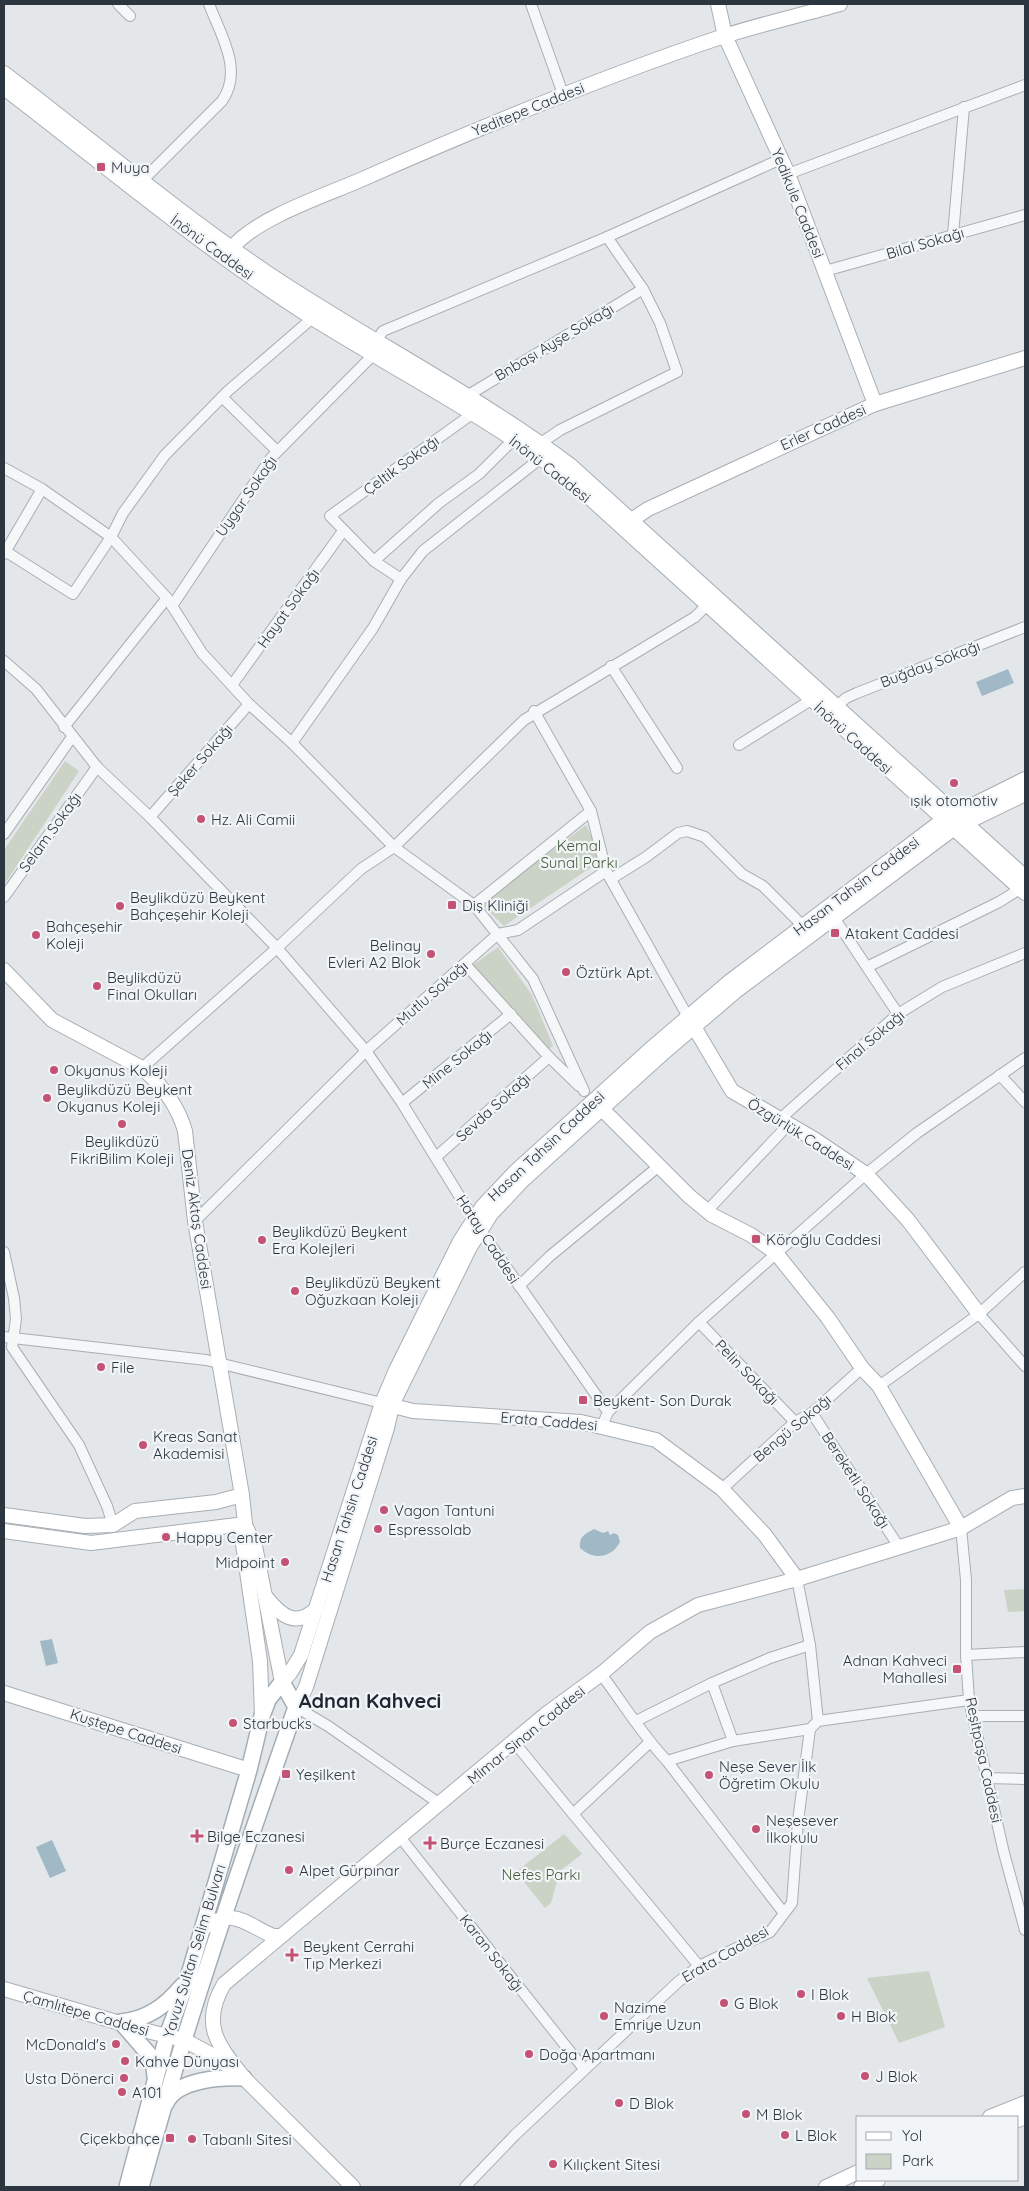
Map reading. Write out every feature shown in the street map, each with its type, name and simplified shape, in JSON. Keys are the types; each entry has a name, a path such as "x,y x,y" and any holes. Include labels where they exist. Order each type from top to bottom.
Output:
{"main road":[{"path":"282,1682 296,1707"},
{"name":"Yavuz Sultan Selim Bulvarı","path":"127,2187 167,2036 187,1981 249,1770 262,1716 268,1700 282,1682"},
{"name":"Yavuz Sultan Selim Bulvarı","path":"141,2187 160,2116 190,2021 252,1831 296,1707"},
{"path":"121,2022 144,2018 158,2010 167,2004 187,1981"},
{"path":"121,2022 153,2059 154,2085"},
{"path":"160,2116 168,2099 191,2084 222,2077 244,2078"}],"street":[{"path":"118,4 130,16"},
{"path":"139,184 222,101 230,89 232,66 209,4"},
{"path":"530,4 563,94"},
{"name":"Yedikule Caddesi","path":"718,4 725,36 788,174 875,404"},
{"name":"Yeditepe Caddesi","path":"232,248 244,234 293,210 462,135 563,94 725,36 840,4"},
{"path":"4,72 70,131 186,221 232,248 262,276 317,313 375,348 541,443 570,465 626,523 711,601 836,706 954,821"},
{"path":"788,174 1025,85"},
{"path":"4,88 70,131"},
{"path":"953,235 964,107"},
{"name":"Uygar Sokağı","path":"64,728 169,602 277,451 375,348 383,331 607,237 781,159"},
{"name":"Bilal Sokağı","path":"825,271 1025,214"},
{"name":"İnönü Caddesi","path":"186,221 262,276"},
{"path":"541,443 560,430 678,372 660,323 643,289 607,237"},
{"name":"Bnbaşı Ayşe Sokağı","path":"472,405 643,289"},
{"path":"42,489 5,552 73,594 111,537 124,513 165,455 222,397 317,313"},
{"name":"Erler Caddesi","path":"626,523 728,470 875,404 1025,358"},
{"path":"222,397 277,451"},
{"name":"İnönü Caddesi","path":"472,405 626,523"},
{"name":"Çeltik Sokağı","path":"343,531 330,516 472,405"},
{"path":"374,561 439,503 479,474 514,439"},
{"path":"292,743 373,628 401,580 423,551 541,458"},
{"path":"4,468 42,489 111,537 169,602 202,654 249,704 292,743 394,847 474,905 533,979 593,1100"},
{"path":"343,531 374,561 401,580"},
{"name":"Hayat Sokağı","path":"232,685 343,531"},
{"path":"142,1068 277,948 361,869 394,847 534,711 695,617 711,601"},
{"name":"İnönü Caddesi","path":"711,601 811,700 954,821 1023,886"},
{"name":"Buğday Sokağı","path":"836,706 858,693 1025,627"},
{"name":"Hatay Caddesi","path":"4,660 36,689 64,728 97,767 150,817 277,948 366,1051 402,1103 478,1226 608,1412"},
{"path":"610,666 677,768"},
{"path":"739,745 811,700"},
{"name":"Şeker Sokağı","path":"150,817 249,704"},
{"path":"534,711 591,812 609,875 691,1022"},
{"path":"4,834 72,737"},
{"name":"Selam Sokağı","path":"4,896 97,767"},
{"name":"Hasan Tahsin Caddesi","path":"691,1022 729,982 803,926 954,821 1025,779"},
{"name":"Hasan Tahsin Caddesi","path":"282,1682 301,1655 387,1404 470,1247 478,1226 482,1207 515,1172 593,1100 691,1022 835,919 954,821 1025,794"},
{"path":"474,905 591,812"},
{"path":"498,934 518,930 609,875 646,858 678,833 687,832 697,833 705,837 747,878 763,886 803,926"},
{"path":"867,967 999,902 1023,886"},
{"path":"835,919 898,1014"},
{"name":"Mutlu Sokağı","path":"195,1221 366,1051 498,934"},
{"name":"Final Sokağı","path":"707,1211 784,1121 898,1014 942,987 1025,953"},
{"path":"465,964 549,1057 707,1211 751,1236 776,1253 828,1318 862,1368 879,1386 961,1528 1012,1498 1025,1496"},
{"name":"Deniz Aktaş Caddesi","path":"4,970 52,1020 142,1068 162,1087 182,1119 195,1221 242,1495 245,1524"},
{"name":"Mine Sokağı","path":"402,1103 511,1014"},
{"name":"Özgürlük Caddesi","path":"691,1022 732,1091 784,1121 866,1174 908,1220 979,1314"},
{"name":"Sevda Sokağı","path":"436,1157 549,1057"},
{"path":"602,1426 608,1412 699,1322 866,1174 917,1134 1025,1058"},
{"path":"1000,1075 1025,1102"},
{"path":"519,1286 550,1256 659,1166"},
{"path":"4,1252 14,1298 16,1318 8,1338 17,1356 79,1445 107,1506 117,1540"},
{"path":"879,1386 979,1314 1025,1272"},
{"path":"979,1314 1025,1366"},
{"name":"Pelin Sokağı","path":"699,1322 795,1422"},
{"path":"8,1338 206,1360 387,1404 388,1428 306,1687 296,1707 328,1726 440,1804"},
{"name":"Bengü Sokağı","path":"722,1489 795,1422 812,1412 862,1368"},
{"name":"Erata Caddesi","path":"387,1404 414,1411 602,1426 656,1440 722,1489 765,1535 797,1579"},
{"name":"Bereketli Sokağı","path":"812,1412 899,1547"},
{"path":"4,1515 85,1526 113,1525 135,1511 208,1503 242,1495"},
{"path":"4,1531 91,1543 245,1524"},
{"path":"245,1524 255,1546 282,1682"},
{"path":"245,1524 243,1544 259,1652 262,1716"},
{"name":"Mimar Sinan Caddesi","path":"273,1935 400,1837 545,1715 601,1674 650,1632 698,1605 797,1579 961,1528"},
{"name":"Reşitpaşa Caddesi","path":"961,1528 966,1580 966,1655 969,1700 986,1778 1021,1895 1025,1930"},
{"path":"797,1579 810,1645 818,1721"},
{"path":"266,1596 283,1616 300,1619 316,1609"},
{"path":"636,1721 712,1683 770,1658 810,1645"},
{"path":"966,1655 1025,1652"},
{"path":"601,1674 636,1721 649,1743 667,1761 783,1912"},
{"path":"712,1683 733,1741"},
{"name":"Kuştepe Caddesi","path":"4,1693 249,1770"},
{"path":"667,1761 733,1741 810,1729 818,1721 969,1700"},
{"path":"972,1716 1025,1716"},
{"name":"Erata Caddesi","path":"465,2187 515,2134 678,1982 699,1966 770,1932 783,1912 792,1903 798,1821 810,1729"},
{"path":"514,1742 699,1966"},
{"path":"573,1814 649,1743"},
{"path":"986,1778 1025,1780"},
{"name":"Karan Sokağı","path":"400,1837 584,2069"},
{"path":"202,1928 216,1919 224,1917 240,1919 273,1935 263,1950 224,1984 217,1996 211,2020 230,2059 244,2078 352,2187"},
{"name":"Çamlıtepe Caddesi","path":"4,1989 184,2040 214,2056 244,2078"},
{"path":"992,2116 1025,2103"},
{"path":"830,2186 856,2173"},
{"path":"861,2187 876,2181"}],"green space":[{"path":"65,761 79,771 4,885 4,850"},
{"name":"Kemal Sunal Parkı","path":"586,825 602,860 504,926 481,904"},
{"path":"498,947 532,995 553,1046 549,1049 473,965"},
{"path":"1025,1589 1025,1611 1008,1612 1004,1590"},
{"name":"Nefes Parkı","path":"564,1834 582,1854 560,1871 551,1903 545,1908 516,1872"},
{"path":"929,1971 945,2027 899,2043 867,1978"}],"water":[{"path":"1008,669 1014,683 982,696 976,682"},
{"path":"594,1529 603,1533 608,1531 610,1535 614,1533 618,1535 620,1542 612,1552 607,1555 596,1556 590,1555 580,1548 582,1538"},
{"path":"52,1639 58,1663 46,1666 40,1641"},
{"path":"52,1840 66,1871 50,1878 36,1847"}],"place":[{"name":"Muya","path":"101,167"},
{"name":"ışık otomotiv","path":"954,783"},
{"name":"Hz. Ali Camii","path":"201,819"},
{"name":"Diş Kliniği","path":"452,905"},
{"name":"Beylikdüzü Beykent Bahçeşehir Koleji","path":"120,906"},
{"name":"Atakent Caddesi","path":"835,933"},
{"name":"Bahçeşehir Koleji","path":"36,935"},
{"name":"Belinay Evleri A2 Blok","path":"431,954"},
{"name":"Öztürk Apt.","path":"566,972"},
{"name":"Beylikdüzü Final Okulları","path":"97,986"},
{"name":"Okyanus Koleji","path":"54,1070"},
{"name":"Beylikdüzü Beykent Okyanus Koleji","path":"47,1098"},
{"name":"Beylikdüzü FikriBilim Koleji","path":"122,1124"},
{"name":"Köroğlu Caddesi","path":"756,1239"},
{"name":"Beylikdüzü Beykent Era Kolejleri","path":"262,1240"},
{"name":"Beylikdüzü Beykent Oğuzkaan Koleji","path":"295,1291"},
{"name":"File","path":"101,1367"},
{"name":"Beykent- Son Durak","path":"583,1400"},
{"name":"Kreas Sanat Akademisi","path":"143,1445"},
{"name":"Vagon Tantuni","path":"384,1510"},
{"name":"Espressolab","path":"378,1529"},
{"name":"Happy Center","path":"166,1537"},
{"name":"Midpoint","path":"285,1562"},
{"name":"Adnan Kahveci Mahallesi","path":"957,1669"},
{"name":"Starbucks","path":"233,1723"},
{"name":"Yeşilkent","path":"286,1774"},
{"name":"Neşe Sever İlk Öğretim Okulu","path":"709,1775"},
{"name":"Neşesever İlkokulu","path":"756,1829"},
{"name":"Bilge Eczanesi","path":"197,1836"},
{"name":"Burçe Eczanesi","path":"430,1843"},
{"name":"Alpet Gürpınar","path":"289,1870"},
{"name":"Beykent Cerrahi Tıp Merkezi","path":"292,1955"},
{"name":"I Blok","path":"801,1994"},
{"name":"G Blok","path":"724,2003"},
{"name":"Nazime Emriye Uzun","path":"604,2016"},
{"name":"H Blok","path":"841,2016"},
{"name":"McDonald's","path":"116,2044"},
{"name":"Doğa Apartmanı","path":"529,2054"},
{"name":"Kahve Dünyası","path":"125,2061"},
{"name":"J Blok","path":"865,2076"},
{"name":"Usta Dönerci","path":"124,2078"},
{"name":"A101","path":"122,2092"},
{"name":"D Blok","path":"619,2103"},
{"name":"M Blok","path":"746,2114"},
{"name":"L Blok","path":"785,2135"},
{"name":"Çiçekbahçe","path":"170,2138"},
{"name":"Tabanlı Sitesi","path":"192,2139"},
{"name":"Kılıçkent Sitesi","path":"553,2164"}],"district":[{"name":"Adnan Kahveci","path":"370,1700"}]}
